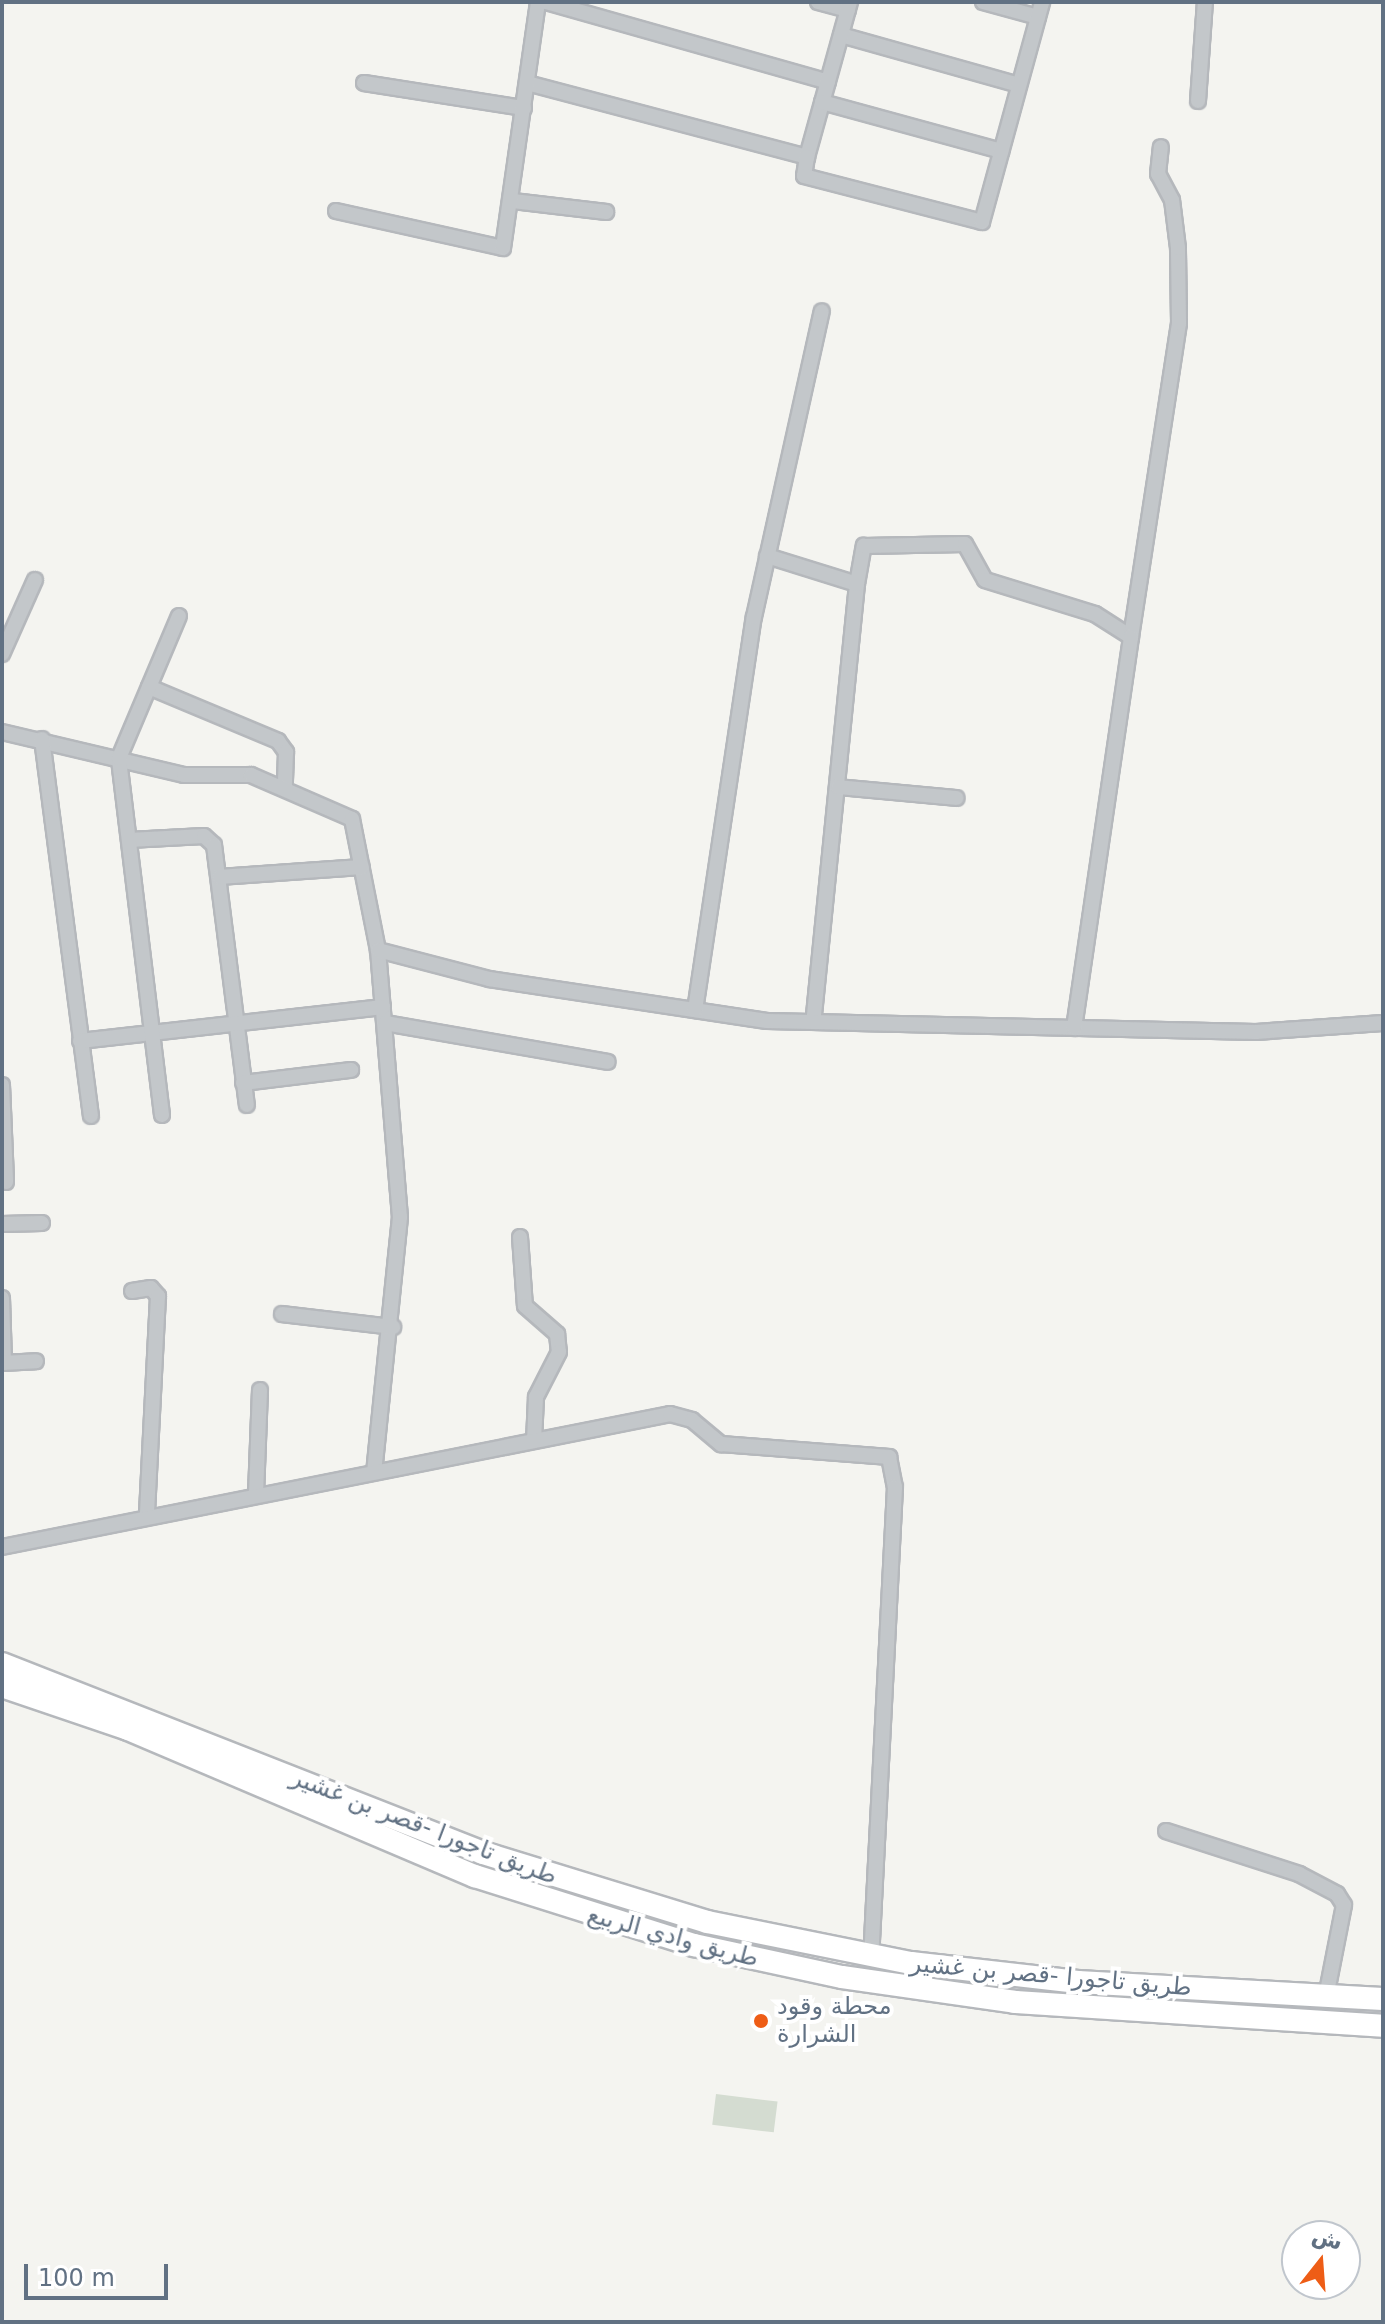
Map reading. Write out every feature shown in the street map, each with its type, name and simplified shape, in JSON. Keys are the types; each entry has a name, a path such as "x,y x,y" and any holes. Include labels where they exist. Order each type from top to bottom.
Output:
{"highway":[{"name":"طريق تاجورا -قصر بن غشير","path":"2,1664 566,1882 871,1957 1078,1982 1383,1999"},
{"name":"طريق وادي الربيع","path":"2,1686 128,1729 475,1876 694,1945 884,1985 1015,2002 1383,2026"}],"street":[{"path":"336,211 495,250 507,243 538,2"},
{"path":"546,2 828,82"},
{"path":"818,2 849,6 804,176 982,222 1040,9 983,2"},
{"path":"1198,101 1205,2"},
{"path":"841,35 1019,85"},
{"path":"364,83 524,108"},
{"path":"527,83 807,157"},
{"path":"822,102 1001,151"},
{"path":"1074,1028 1179,323 1178,248 1172,200 1158,174 1161,147"},
{"path":"513,201 606,212"},
{"path":"695,1010 767,556 822,311"},
{"path":"813,1021 857,584 864,546 965,544 985,580 1095,614 1131,637"},
{"path":"767,556 857,584"},
{"path":"2,654 35,580"},
{"path":"162,1115 119,758 179,616"},
{"path":"149,687 278,741 286,752 285,788"},
{"path":"2,732 184,775 251,775 352,819 378,950 400,1217 393,1327 374,1472"},
{"path":"42,739 91,1116"},
{"path":"838,787 956,798"},
{"path":"129,840 204,836 214,845 247,1105"},
{"path":"219,877 362,867"},
{"path":"378,950 489,979 695,1010 813,1021 1256,1032 1383,1023"},
{"path":"80,1041 383,1007"},
{"path":"385,1023 608,1062"},
{"path":"243,1083 351,1070"},
{"path":"2,1085 6,1182"},
{"path":"2,1224 42,1223"},
{"path":"520,1237 525,1306 557,1334 559,1352 536,1397 534,1441"},
{"path":"132,1291 151,1288 158,1296 147,1516"},
{"path":"2,1298 3,1363 36,1361"},
{"path":"282,1314 393,1327"},
{"path":"256,1494 260,1390"},
{"path":"2,1547 256,1494 682,1414 721,1444 880,1454 895,1465 871,1957"},
{"path":"1166,1831 1299,1874 1337,1894 1344,1905 1326,1997"}],"shaded area":[{"path":"716,2094 778,2102 774,2132 712,2125"}],"place":[{"name":"محطة وقود الشرارة","path":"761,2021"}]}
